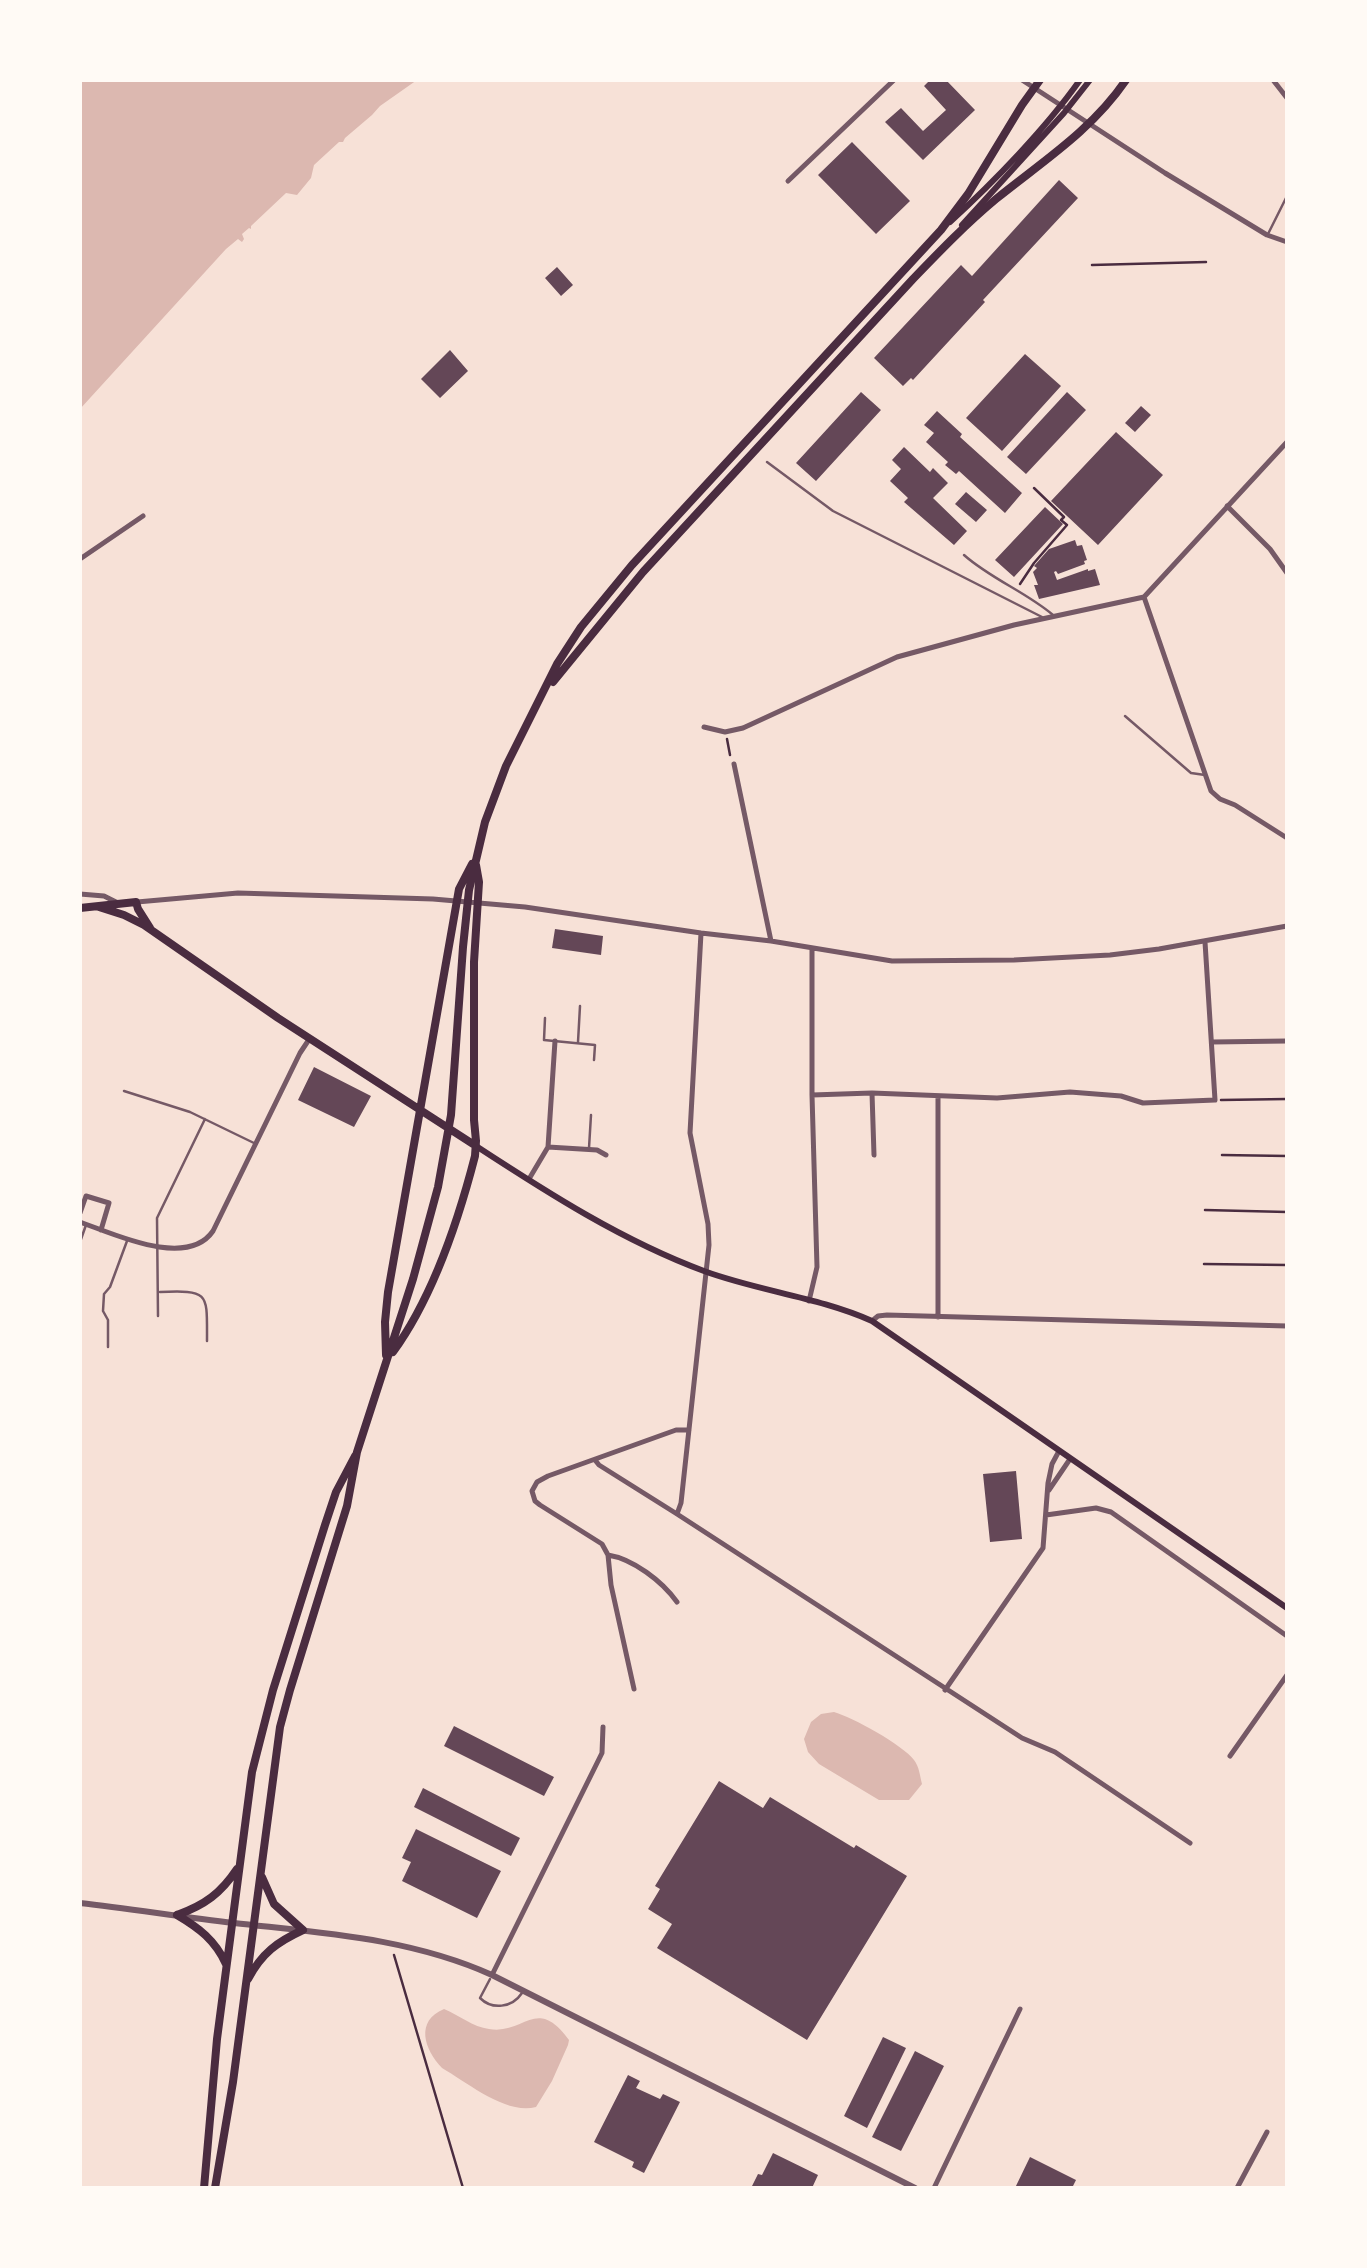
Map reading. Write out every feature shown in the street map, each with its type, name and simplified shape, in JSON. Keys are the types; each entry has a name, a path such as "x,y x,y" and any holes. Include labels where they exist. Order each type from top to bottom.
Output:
{"main road":[{"path":"941,230 1040,80"},
{"path":"215,2188 233,2082 280,1727 347,1506 357,1452 424,1240 447,1143 464,928 475,860 498,784 574,637 632,565 941,230 1044,130 1080,80"},
{"path":"546,689 644,572 954,236 1090,80"},
{"path":"954,236 1081,133 1126,80"},
{"path":"386,1362 388,1292 419,1110 460,889 475,860"},
{"path":"386,1362 404,1337 433,1281 476,1146 474,976 479,882 475,860"},
{"path":"80,908 136,902 153,932"},
{"path":"99,907 124,915 153,932 436,1122 630,1238 706,1271 872,1321 1287,1608"},
{"path":"204,2188 217,2038 252,1772 273,1690 325,1525 357,1452"},
{"path":"177,1916 214,1898 240,1865"},
{"path":"246,1983 274,1944 304,1930 274,1904 260,1871"},
{"path":"177,1916 206,1934 226,1964"}],"street":[{"path":"788,181 894,80"},
{"path":"1022,80 1166,174 1267,235 1287,242"},
{"path":"1273,80 1287,98"},
{"path":"704,727 725,732 743,728 897,657 1144,596 1287,442"},
{"path":"1227,506 1286,568"},
{"path":"80,560 143,516"},
{"path":"1144,596 1211,791 1287,838"},
{"path":"734,764 771,941"},
{"path":"80,894 104,896 121,904"},
{"path":"136,902 238,894 433,899 771,941 892,961 1096,956 1205,942 1287,926"},
{"path":"676,1514 682,1503 708,1246 708,1224 690,1133 702,934"},
{"path":"812,1095 997,1098 1070,1092 1143,1102 1215,1100 1205,942"},
{"path":"809,1301 816,1267 812,948"},
{"path":"83,1224 157,1246 187,1247 207,1239 310,1038"},
{"path":"528,1178 548,1147 555,1041"},
{"path":"1212,1042 1287,1041"},
{"path":"872,1094 874,1155"},
{"path":"938,1097 938,1317"},
{"path":"548,1147 597,1150 606,1155"},
{"path":"80,1213 86,1196 109,1203 101,1230"},
{"path":"872,1321 887,1314 1287,1326"},
{"path":"634,1689 608,1555 602,1544 540,1506 532,1496 534,1486 542,1479 676,1430 689,1430"},
{"path":"945,1690 1039,1555 1044,1542 1052,1464 1058,1451"},
{"path":"1048,1493 1070,1459"},
{"path":"595,1460 945,1690 1022,1738 1055,1752 1190,1843"},
{"path":"1046,1515 1096,1508 1111,1512 1287,1636"},
{"path":"608,1555 630,1562 662,1585 676,1602"},
{"path":"1230,1756 1287,1675"},
{"path":"492,1975 602,1753 603,1727"},
{"path":"80,1903 392,1942 447,1956 915,2188"},
{"path":"934,2188 1020,2009"},
{"path":"1238,2188 1267,2132"}],"lane":[{"path":"1267,235 1287,196"},
{"path":"767,462 833,511 1043,618"},
{"path":"964,556 1054,616"},
{"path":"1125,716 1191,773 1206,776"},
{"path":"578,1044 580,1006"},
{"path":"545,1018 544,1040 595,1046 594,1060"},
{"path":"124,1092 190,1112 256,1144"},
{"path":"589,1150 592,1115"},
{"path":"158,1316 157,1218 205,1119"},
{"path":"80,1242 83,1224"},
{"path":"108,1347 104,1294 128,1239"},
{"path":"158,1292 191,1291 200,1296 207,1305 207,1341"},
{"path":"492,1975 480,2000 492,2006 506,2005 523,1991"}],"path":[{"path":"1092,265 1206,262"},
{"path":"1016,590 1067,525 1064,517 1034,488"},
{"path":"725,732 734,764"},
{"path":"1215,1100 1287,1099"},
{"path":"1222,1156 1287,1156"},
{"path":"1205,1210 1287,1212"},
{"path":"1204,1264 1287,1265"},
{"path":"392,1942 464,2188"}],"shaded area":[{"path":"80,80 417,80 380,106 314,165 311,178 297,195 286,193 242,234 242,242 238,239 226,249 80,409"},
{"path":"834,1712 877,1732 914,1760 922,1784 909,1800 879,1800 819,1764 808,1752 804,1739 811,1722 821,1714"},
{"path":"444,2009 489,2029 539,2018 558,2027 569,2040 568,2045 536,2107 500,2102 442,2068 425,2036 429,2021"}],"building":[{"path":"930,80 946,80 975,110 923,160 885,122 901,108 923,131 946,110 924,86"},
{"path":"852,142 910,201 876,234 818,175"},
{"path":"1059,180 1078,198 913,380 903,386 874,358 961,265 972,276"},
{"path":"557,267 573,285 561,296 545,278"},
{"path":"450,350 468,371 440,398 421,379"},
{"path":"1025,354 1061,386 1002,451 966,418"},
{"path":"861,392 881,410 816,481 796,463"},
{"path":"1067,392 1086,410 1026,474 1007,457"},
{"path":"1141,406 1151,415 1135,432 1125,423"},
{"path":"937,411 1022,493 1005,513 959,471 956,474 945,465 948,462 926,442 934,433 924,425"},
{"path":"1116,432 1163,475 1098,545 1051,501"},
{"path":"904,447 948,483 933,498 967,531 954,545 904,502 908,498 890,481 901,469 892,460"},
{"path":"966,492 987,510 976,522 955,504"},
{"path":"1045,507 1063,524 1014,577 995,560"},
{"path":"1075,540 1077,546 1082,545 1087,560 1058,574 1054,572 1057,580 1095,569 1100,585 1039,599 1034,566 1049,549"},
{"path":"555,929 603,936 601,955 552,948"},
{"path":"314,1067 371,1096 354,1127 298,1100"},
{"path":"1016,1471 1022,1539 990,1542 983,1474"},
{"path":"454,1726 554,1777 544,1796 444,1746"},
{"path":"719,1781 763,1808 770,1797 907,1876 807,2040 657,1948 672,1924 648,1909 660,1889 655,1886"},
{"path":"423,1788 520,1838 511,1856 414,1807"},
{"path":"416,1829 501,1871 477,1918 402,1881 411,1862 402,1858"},
{"path":"883,2037 906,2048 867,2128 844,2116"},
{"path":"915,2051 944,2066 901,2151 872,2137"},
{"path":"628,2075 640,2081 636,2088 660,2099 663,2094 680,2102 644,2173 632,2167 634,2162 594,2142"},
{"path":"773,2153 818,2175 812,2188 751,2188"},
{"path":"1030,2157 1076,2180 1072,2188 1015,2188"}]}
